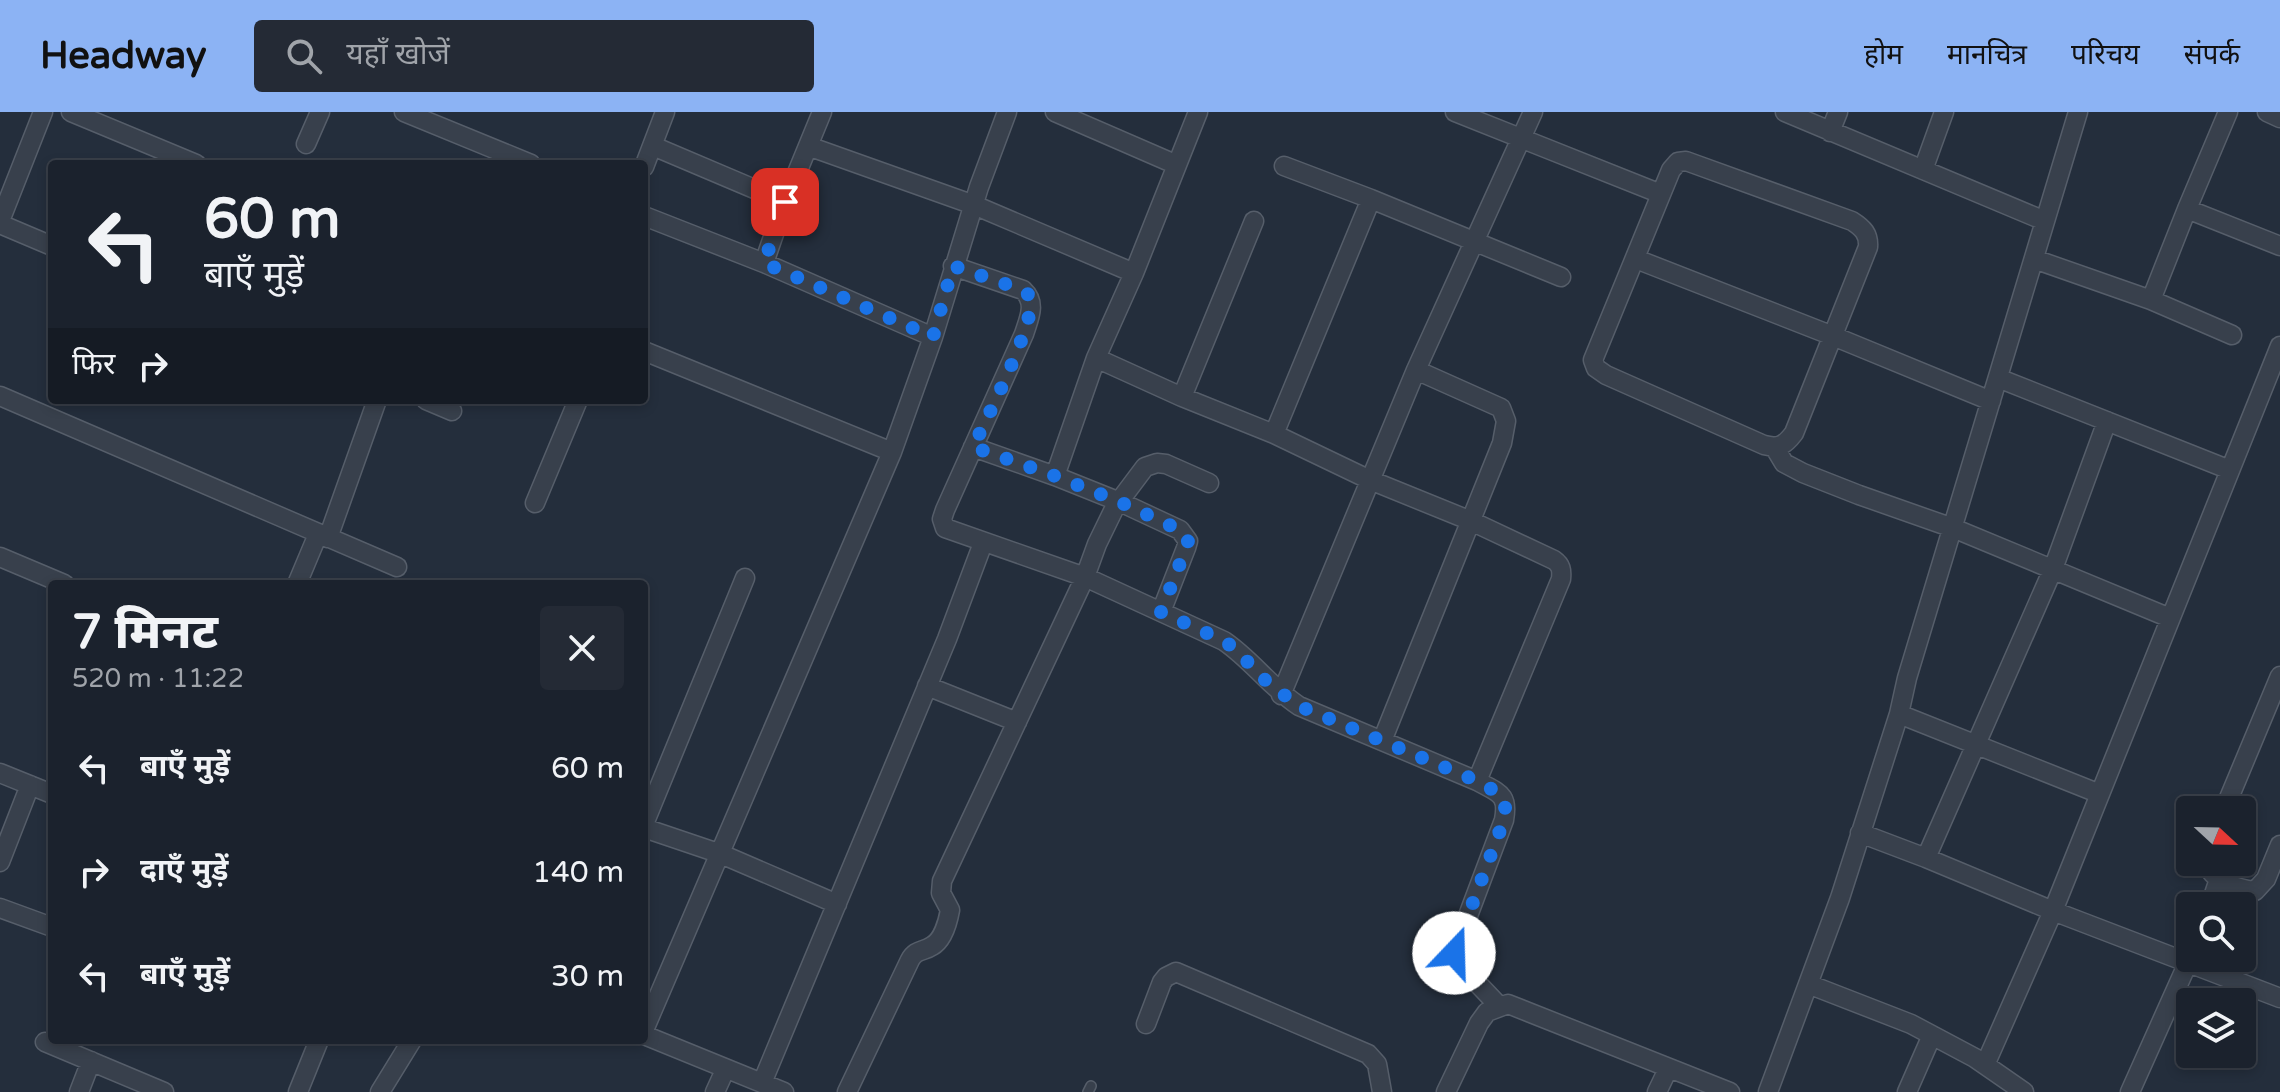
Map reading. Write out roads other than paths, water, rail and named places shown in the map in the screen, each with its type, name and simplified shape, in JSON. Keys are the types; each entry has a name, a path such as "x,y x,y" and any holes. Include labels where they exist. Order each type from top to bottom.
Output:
{"street":[{"path":"43,112 0,223 48,244"},
{"path":"71,112 186,160"},
{"path":"306,144 320,112"},
{"path":"404,112 521,160"},
{"path":"647,160 665,112"},
{"path":"764,263 822,112"},
{"path":"648,1024 892,452 933,337 979,187 1007,112"},
{"path":"1055,112 1177,165"},
{"path":"1055,476 1096,358 1134,273 1198,112"},
{"path":"1455,112 1661,194"},
{"path":"1281,695 1416,370 1533,112"},
{"path":"1785,112 2045,221"},
{"path":"1830,132 1838,112"},
{"path":"1923,170 1944,112"},
{"path":"1768,1092 1840,898 1899,714 1907,678 2078,112"},
{"path":"2151,300 2228,112"},
{"path":"2267,112 2280,118"},
{"path":"653,146 785,202"},
{"path":"808,146 974,205 1134,273"},
{"path":"1686,161 1860,226 1866,232 1868,247 1794,433 1783,445 1775,448 1749,439 1596,368 1593,360 1596,351 1661,194 1671,170 1678,162 1686,161"},
{"path":"1284,166 1561,277"},
{"path":"1274,434 1371,199"},
{"path":"2187,209 2280,246"},
{"path":"648,218 764,263 933,337"},
{"path":"1182,397 1254,221"},
{"path":"1636,259 1991,401"},
{"path":"2034,259 2151,300 2232,335"},
{"path":"953,266 1023,290 1031,297 1032,304 1024,334 945,510 942,524 983,543 1085,577 1224,641 1281,695 1311,713 1477,781 1503,796 1507,807 1504,820 1454,953 1462,967 1499,1006"},
{"path":"1985,1065 2053,911 2280,346"},
{"path":"648,353 892,452"},
{"path":"1096,358 1274,434 1370,480 1471,521 1560,564 1561,579 1477,781"},
{"path":"1382,741 1502,443 1506,421 1501,408 1416,370"},
{"path":"1998,378 2230,470"},
{"path":"0,396 397,567"},
{"path":"299,580 323,536 375,404"},
{"path":"435,404 452,411"},
{"path":"535,503 576,404"},
{"path":"1926,858 2053,569 2107,421"},
{"path":"973,447 1120,502 1180,530 1188,541 1161,612"},
{"path":"1775,448 1784,463 1803,473 1953,528 2170,618"},
{"path":"847,1092 914,953 931,947 941,936 950,910 941,893 942,881 1115,507 1145,467 1157,463 1209,483"},
{"path":"762,1083 983,543"},
{"path":"0,557 55,580"},
{"path":"648,813 745,578"},
{"path":"2232,796 2272,721 2280,676"},
{"path":"927,686 1017,722"},
{"path":"1899,714 2100,794"},
{"path":"0,773 48,792"},
{"path":"0,862 30,785"},
{"path":"648,825 837,904"},
{"path":"1860,833 2053,911 2176,955"},
{"path":"2215,876 2255,891 2266,879 2280,845"},
{"path":"2215,892 2219,879"},
{"path":"0,908 48,926"},
{"path":"1146,1024 1162,982 1176,972 1368,1054 1377,1064 1382,1092"},
{"path":"2130,1092 2185,972"},
{"path":"2218,972 2280,998"},
{"path":"1808,984 1911,1024 1985,1065 2024,1092"},
{"path":"1446,1092 1479,1023 1487,1012 1508,1004 1730,1092"},
{"path":"648,1035 725,1070 784,1092"},
{"path":"1907,1092 1932,1035"},
{"path":"50,1044 164,1092"},
{"path":"298,1092 317,1044"},
{"path":"380,1092 410,1044"},
{"path":"79,1092 91,1061"},
{"path":"1657,1092 1668,1069"},
{"path":"715,1092 725,1070"}]}
